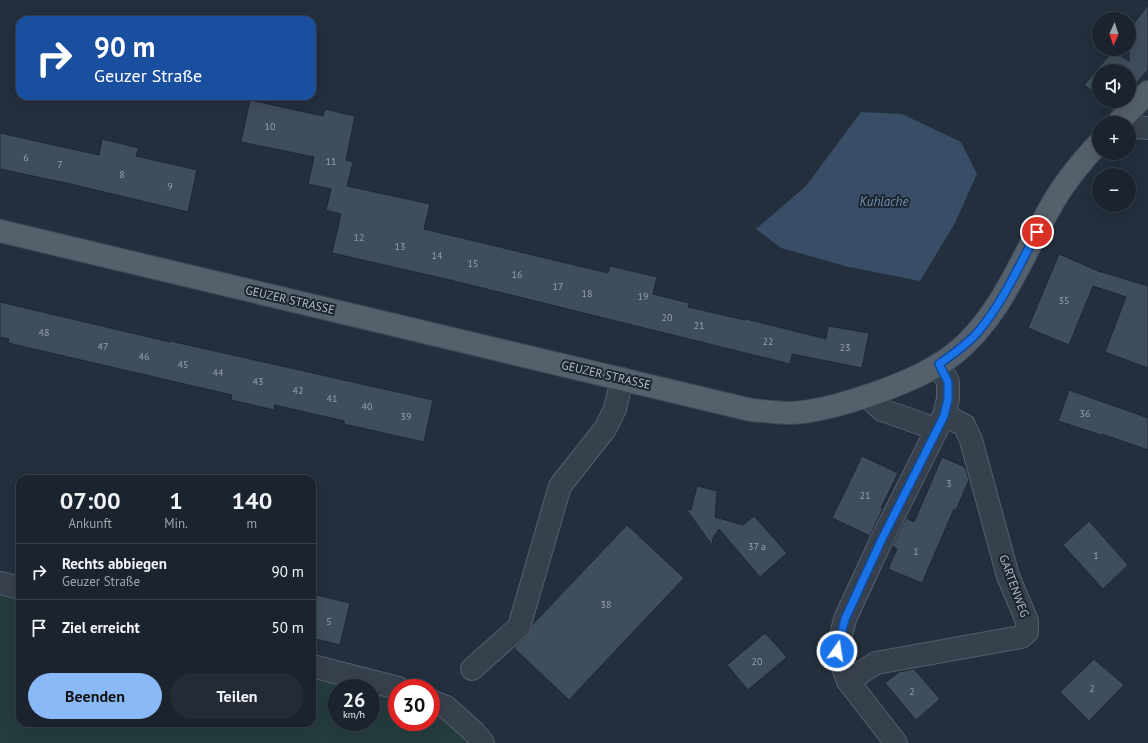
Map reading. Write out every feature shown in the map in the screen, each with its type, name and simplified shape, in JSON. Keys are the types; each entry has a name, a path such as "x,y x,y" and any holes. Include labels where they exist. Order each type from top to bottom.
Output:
{"main road":[{"path":"1125,116 1148,92"},
{"name":"GEUZER STRASSE","path":"0,232 751,410 790,413 809,411 868,396 903,382 939,364 955,354 977,333 990,315 1010,283 1054,202 1083,160 1092,150"}],"street":[{"path":"1136,126 1148,128"},
{"path":"896,743 848,681 837,651 845,619 881,541 940,423 948,399 948,382 939,364"},
{"path":"472,669 519,627 560,486 605,429 615,409 622,379"},
{"path":"868,396 882,410 922,424 940,423"},
{"name":"GARTENWEG","path":"848,681 876,662 1021,637 1027,632 1027,620 1008,576 971,440 964,425 940,423"},
{"path":"0,582 16,587"},
{"path":"316,667 388,685"},
{"path":"440,705 446,707 474,732 483,743"}],"green space":[{"path":"0,593 16,597 16,727 316,727 316,677 328,680 328,731 380,731 380,694 388,697 388,731 440,731 440,710 442,711 466,743 0,743"}],"water":[{"name":"Kuhlache","path":"861,112 902,114 961,142 977,174 955,223 920,281 849,267 781,248 756,229 806,186"}],"building":[{"path":"1148,5 1148,70 1136,83 1136,64 1102,64 1109,56 1121,56 1129,61 1129,56 1136,56 1136,21"},
{"path":"1092,76 1092,91 1084,85"},
{"path":"250,100 323,116 325,109 355,116 346,160 353,162 347,186 430,204 424,229 608,273 610,266 657,277 653,294 689,303 688,307 746,319 826,339 828,326 869,333 862,368 792,354 790,364 450,280 332,253 341,214 326,210 331,189 308,184 314,157 241,142"},
{"path":"0,133 99,155 102,139 139,148 136,156 197,170 188,212 0,169"},
{"path":"1059,254 1098,271 1148,286 1148,368 1105,352 1126,297 1093,286 1069,345 1028,328"},
{"path":"0,302 170,342 433,400 424,442 344,424 344,421 275,405 274,410 231,400 232,395 8,343 9,339 0,337"},
{"path":"1069,390 1148,418 1148,450 1058,421"},
{"path":"862,456 898,473 881,508 883,508 870,536 832,518"},
{"path":"942,457 965,467 969,480 956,510 954,509 922,583 888,569 897,549 892,546 906,518 914,522"},
{"path":"697,486 717,491 715,517 743,525 754,516 787,553 760,577 719,529 713,538 712,545 686,509 691,510"},
{"path":"1089,521 1128,565 1103,589 1063,545"},
{"path":"627,525 684,578 569,700 514,648 527,636 532,625"},
{"path":"316,595 350,603 340,645 316,639"},
{"path":"765,633 787,657 748,690 727,665"},
{"path":"1094,659 1124,685 1089,721 1060,692"},
{"path":"914,669 940,699 916,720 885,683 899,672"}],"route":[{"path":"837,651 845,619 881,541 944,416 948,399 948,382 939,364 955,354 977,333 1010,283 1037,232"}]}
